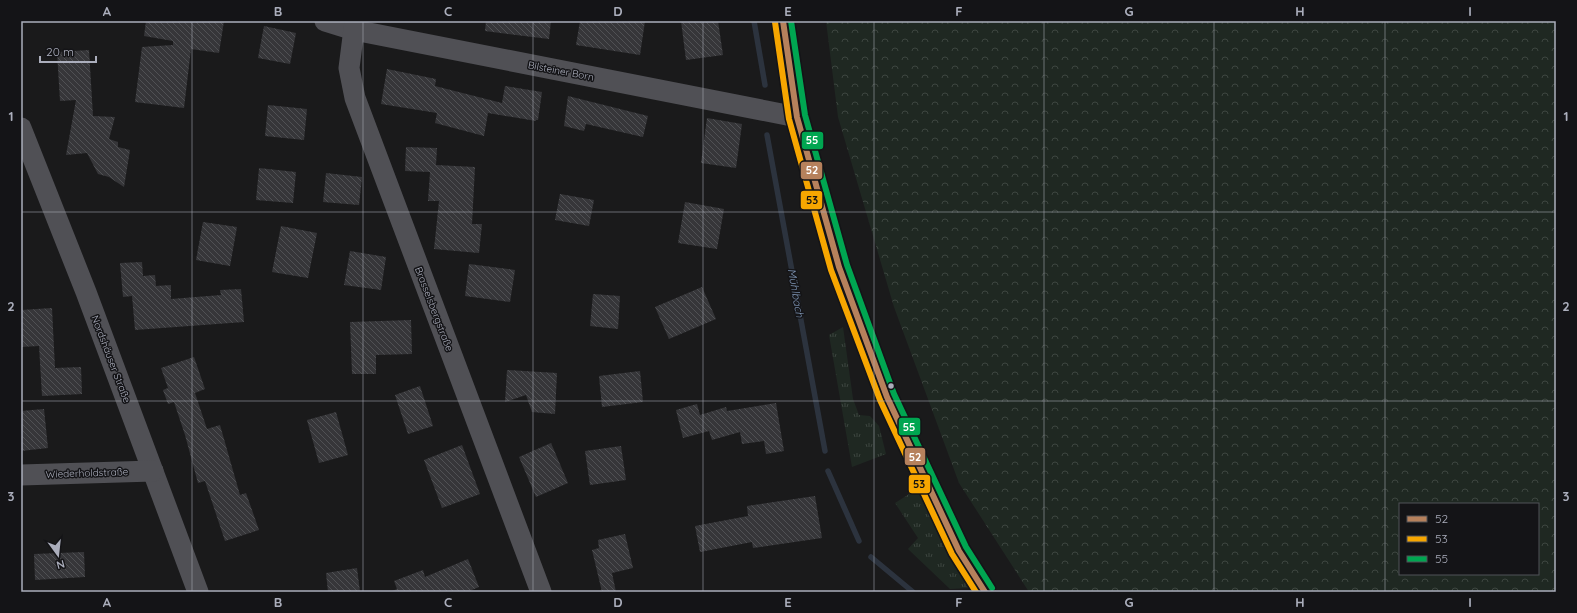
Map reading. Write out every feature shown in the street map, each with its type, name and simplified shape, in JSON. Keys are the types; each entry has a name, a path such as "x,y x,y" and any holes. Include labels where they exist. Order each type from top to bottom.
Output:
{"main road":[{"path":"783,21 797,117 839,267 887,397 959,551 985,592"}],"street":[{"name":"Bilsteiner Born","path":"326,21 797,117"},
{"name":"Brasselsbergstraße","path":"355,26 349,68 355,98 541,592"},
{"name":"Nordshäuser Straße","path":"21,128 86,292 198,592"},
{"name":"Wiederholdstraße","path":"21,475 153,471"}],"green space":[{"path":"826,21 1556,21 1556,592 1029,592 959,483 894,307 838,117"},
{"path":"843,327 853,399 859,415 870,416 879,426 886,454 852,467 829,335"},
{"path":"917,489 943,543 970,588 950,589 908,549 918,538 895,503"}],"building":[{"path":"146,21 224,21 219,53 191,49 184,108 135,102 142,47 173,45 173,41 144,36"},
{"path":"486,21 551,21 549,39 485,31"},
{"path":"580,21 645,21 640,55 576,45"},
{"path":"681,21 718,21 723,55 686,60"},
{"path":"264,26 296,33 290,64 258,58"},
{"path":"89,50 93,116 115,117 109,139 118,142 118,147 130,150 124,187 109,177 98,174 87,153 66,155 76,100 60,101 57,52"},
{"path":"387,69 436,79 435,86 502,103 505,86 542,92 538,120 536,121 488,113 484,136 435,123 437,113 381,104"},
{"path":"568,96 648,116 643,137 586,124 584,131 564,126"},
{"path":"268,105 307,109 304,140 265,136"},
{"path":"707,118 742,124 736,168 701,163"},
{"path":"406,147 437,148 436,165 475,167 472,224 482,224 479,253 434,249 439,201 428,201 430,172 405,171"},
{"path":"259,168 296,172 293,203 256,200"},
{"path":"326,173 362,177 359,205 323,202"},
{"path":"560,194 594,200 589,226 555,220"},
{"path":"685,202 724,209 717,249 678,243"},
{"path":"203,222 237,227 230,266 196,260"},
{"path":"281,226 317,233 308,278 272,272"},
{"path":"350,251 386,257 381,290 344,285"},
{"path":"142,262 143,276 155,275 156,286 171,285 171,299 221,295 220,290 241,289 244,322 135,330 132,296 123,297 120,263"},
{"path":"469,264 515,270 510,302 465,296"},
{"path":"702,287 716,319 669,339 655,307"},
{"path":"593,294 620,296 618,329 590,326"},
{"path":"52,308 55,368 81,367 82,394 42,396 39,346 21,347 21,310"},
{"path":"411,320 412,354 376,355 376,374 352,374 350,322"},
{"path":"194,357 205,389 195,393 207,429 220,425 240,495 246,493 259,530 225,541 205,481 198,483 174,402 168,404 163,390 168,388 161,368"},
{"path":"507,370 557,373 555,414 532,412 526,395 505,402"},
{"path":"640,371 643,402 602,407 599,376"},
{"path":"420,386 433,426 408,434 395,395"},
{"path":"776,403 784,451 766,454 764,441 742,444 740,432 712,440 709,431 683,438 676,410 697,404 700,415 726,407 727,411"},
{"path":"44,409 48,448 21,451 21,411"},
{"path":"336,412 348,455 319,463 307,420"},
{"path":"551,443 568,483 536,497 519,457"},
{"path":"462,445 480,494 442,508 424,460"},
{"path":"621,446 626,480 590,485 585,451"},
{"path":"815,496 822,538 753,548 752,542 700,552 695,526 748,516 747,506"},
{"path":"625,534 633,568 612,573 616,592 602,592 592,550 599,548 598,540"},
{"path":"84,552 85,577 35,580 34,554"},
{"path":"468,559 479,587 467,592 390,592 397,589 394,581 423,570 425,577"},
{"path":"357,568 360,592 328,592 326,573"}],"waterway":[{"name":"Mühlbach","path":"754,21 765,85"},
{"name":"Mühlbach","path":"767,135 825,451"},
{"name":"Mühlbach","path":"828,471 859,541"},
{"name":"Mühlbach","path":"871,557 913,592"}],"transit line":[{"name":"52","path":"783,21 797,117 839,267 887,397 959,551 985,592"},
{"name":"55","path":"791,21 805,115 847,265 894,394 966,547 992,588"},
{"name":"53","path":"775,22 789,119 831,270 880,400 952,554 976,592"}]}
